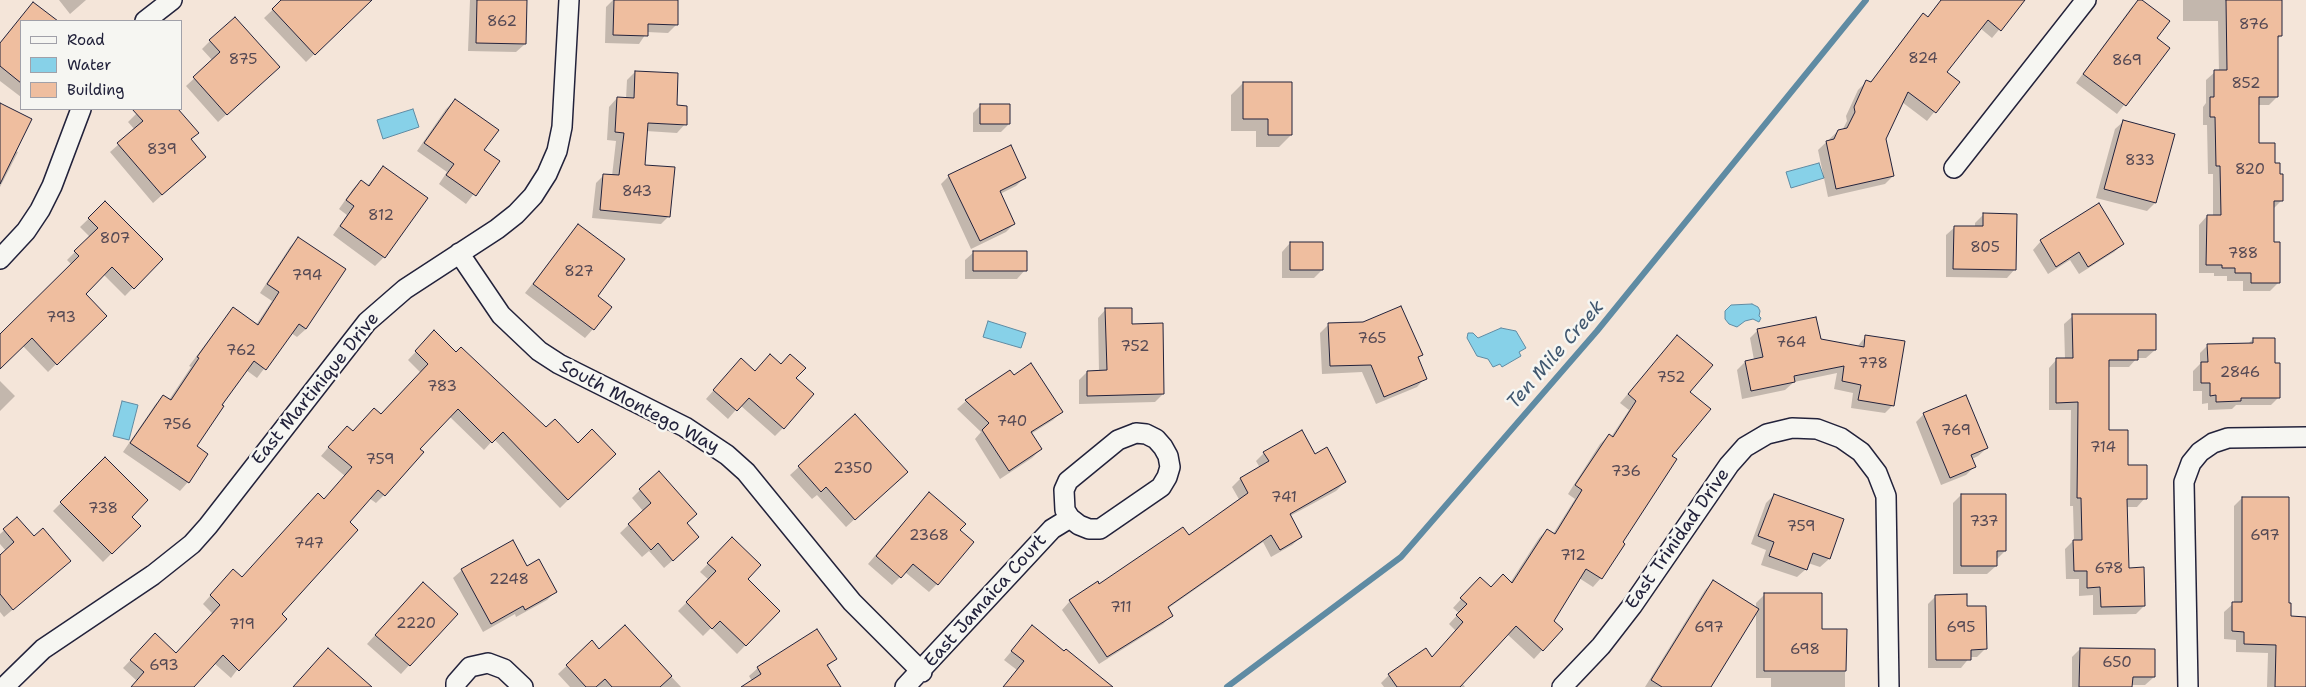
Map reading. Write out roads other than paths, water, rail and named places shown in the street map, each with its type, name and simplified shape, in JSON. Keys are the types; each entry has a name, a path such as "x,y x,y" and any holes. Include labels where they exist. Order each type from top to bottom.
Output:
{"street":[{"path":"146,20 172,0"},
{"name":"East Martinique Drive","path":"4,687 43,649 153,575 192,544 367,322 405,289 516,214 533,196 547,174 557,151 562,127 569,0"},
{"path":"1954,168 2000,112 2086,0"},
{"path":"0,260 26,231 40,210 52,186 81,110"},
{"name":"South Montego Way","path":"459,254 502,315 539,351 560,364 685,427 727,455 746,472 852,602 922,672"},
{"name":"East Trinidad Drive","path":"1562,687 1601,646 1632,606 1728,465 1745,447 1767,434 1792,428 1817,429 1841,438 1861,452 1877,473 1886,496 1889,687"},
{"path":"1136,433 1146,434 1164,446 1170,467 1161,487 1100,529 1084,527 1070,518 1063,500 1064,490 1068,481 1118,440 1136,433"},
{"path":"2188,687 2184,482 2191,463 2200,452 2213,443 2228,438 2306,437"},
{"name":"East Jamaica Court","path":"905,687 922,672 1052,529 1070,518"},
{"path":"456,687 456,683 470,667 488,663 504,670 523,687"}],"water":[{"path":"413,109 419,127 383,139 377,120"},
{"path":"1819,163 1824,178 1791,188 1786,172"},
{"path":"1752,304 1758,307 1760,311 1759,316 1761,318 1759,322 1753,319 1745,321 1737,327 1729,324 1725,319 1725,311 1731,305"},
{"path":"988,321 1026,333 1021,348 983,337"},
{"path":"1501,328 1516,331 1526,348 1519,352 1521,356 1502,367 1500,364 1493,367 1488,359 1477,356 1467,338 1468,333 1473,333 1478,338"},
{"path":"122,401 138,405 129,440 113,436"}],"waterway":[{"name":"Ten Mile Creek","path":"1227,687 1401,557 1597,331 1866,0"}]}
